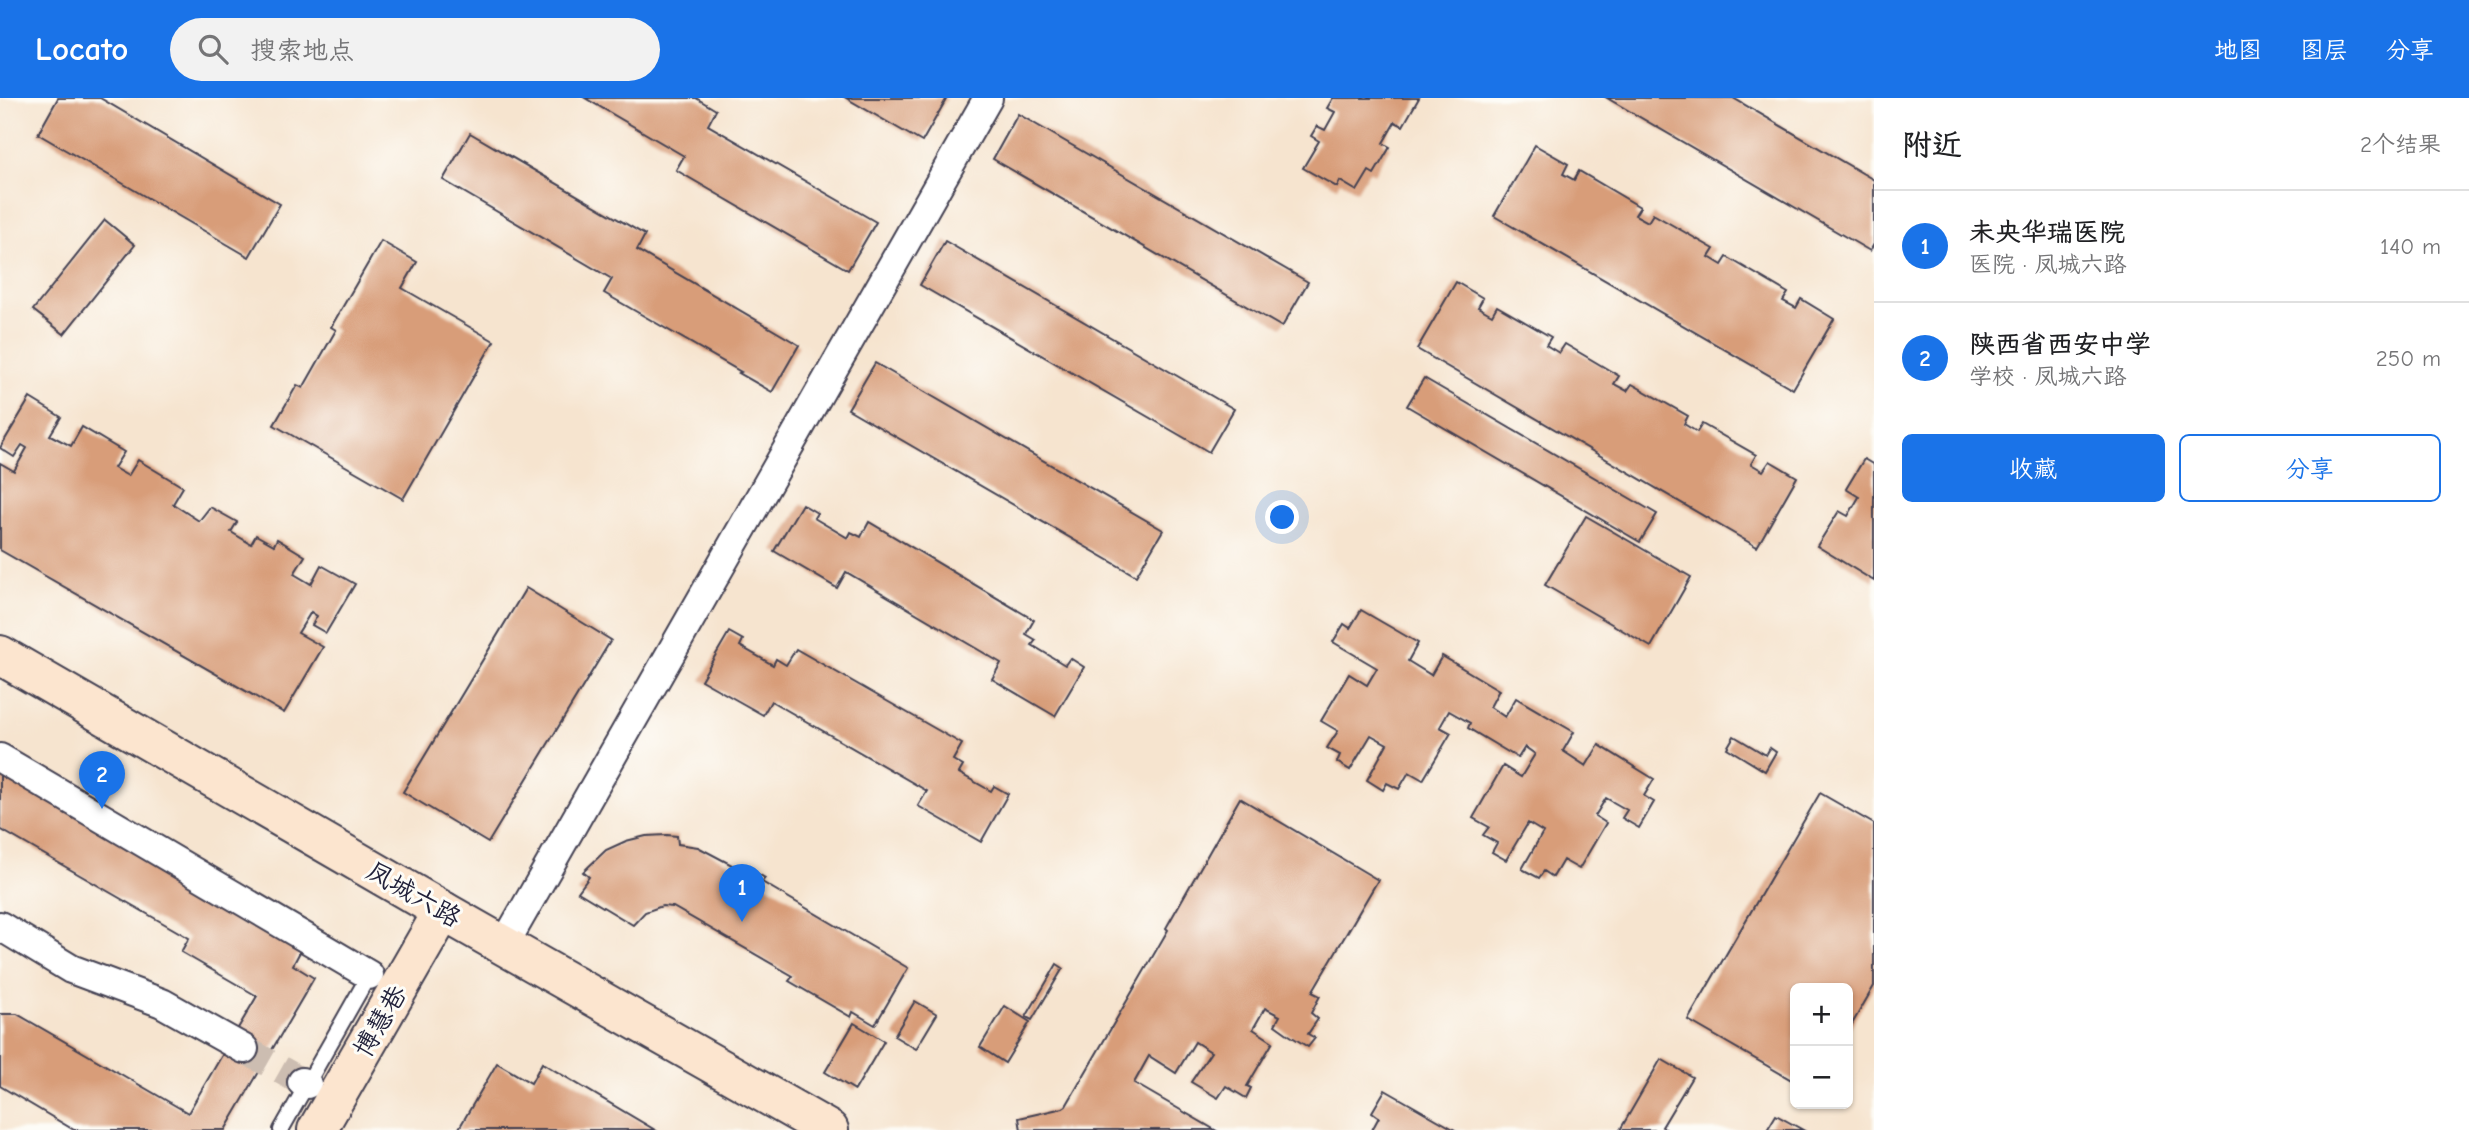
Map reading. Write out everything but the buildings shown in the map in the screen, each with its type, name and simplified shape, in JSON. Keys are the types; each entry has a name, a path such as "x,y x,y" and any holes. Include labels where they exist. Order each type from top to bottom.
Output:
{"street":[{"path":"504,945 988,98"},
{"name":"凤城六路","path":"0,655 829,1130"},
{"path":"0,758 369,975"},
{"name":"博慧巷","path":"317,1130 443,911"},
{"path":"0,926 71,969 162,1003 244,1049"}],"lane":[{"path":"281,1130 305,1083 369,975"}],"tunnel":[{"path":"244,1049 302,1082"}],"place":[{"name":"陕西省西安中学","path":"102,809"},
{"name":"未央华瑞医院","path":"742,922"}]}
